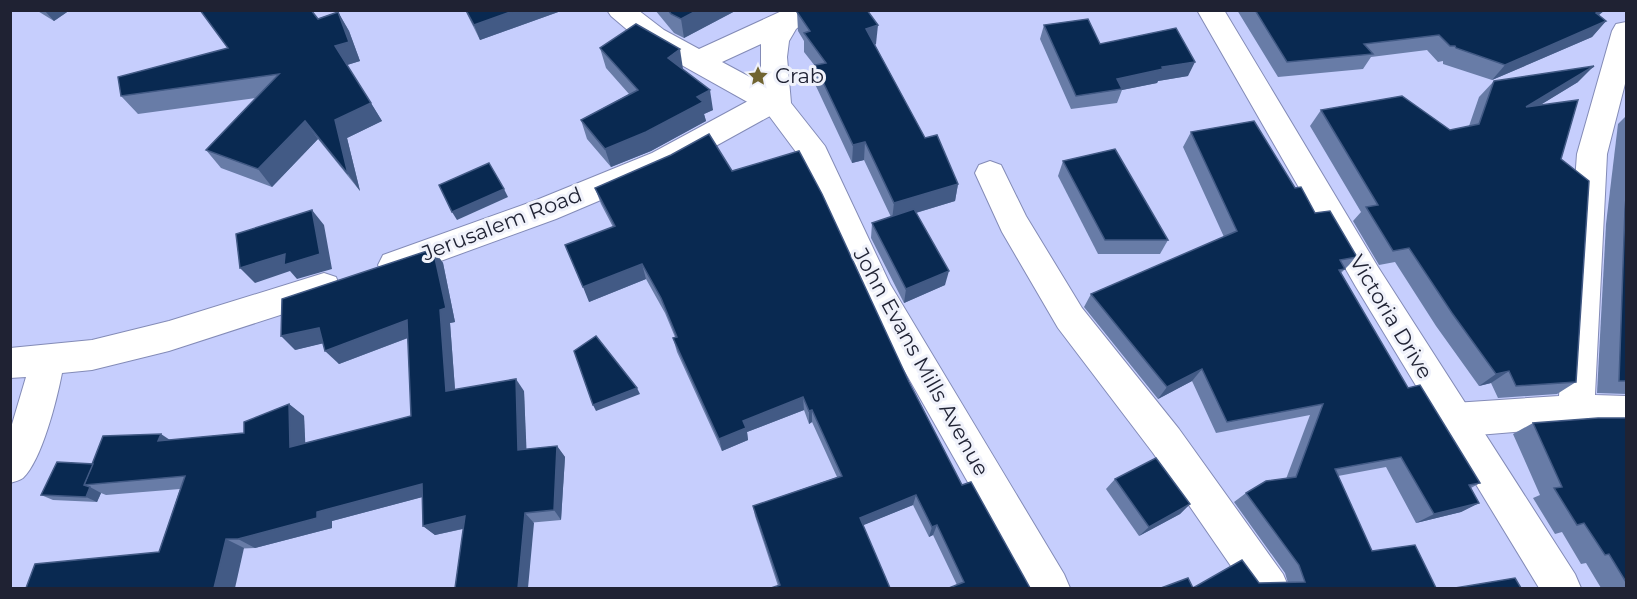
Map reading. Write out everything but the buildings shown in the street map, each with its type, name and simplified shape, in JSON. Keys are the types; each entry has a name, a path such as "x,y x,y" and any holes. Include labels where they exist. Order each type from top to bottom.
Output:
{"street":[{"path":"620,10 654,37 774,103"},
{"name":"Victoria Drive","path":"1210,10 1367,278 1561,588"},
{"path":"698,61 795,16"},
{"path":"774,103 773,57 776,40 795,16"},
{"path":"1576,411 1592,154 1626,31"},
{"name":"Jerusalem Road","path":"10,363 92,355 169,336 360,276 545,210 663,161 774,103"},
{"name":"John Evans Mills Avenue","path":"774,103 814,154 878,293 1050,588"},
{"path":"990,173 1013,222 1070,318 1166,441 1269,588"},
{"path":"10,466 24,446 34,424 47,360"},
{"path":"1454,420 1576,411 1626,412"}],"place":[{"name":"Crab","path":"758,76"}]}
